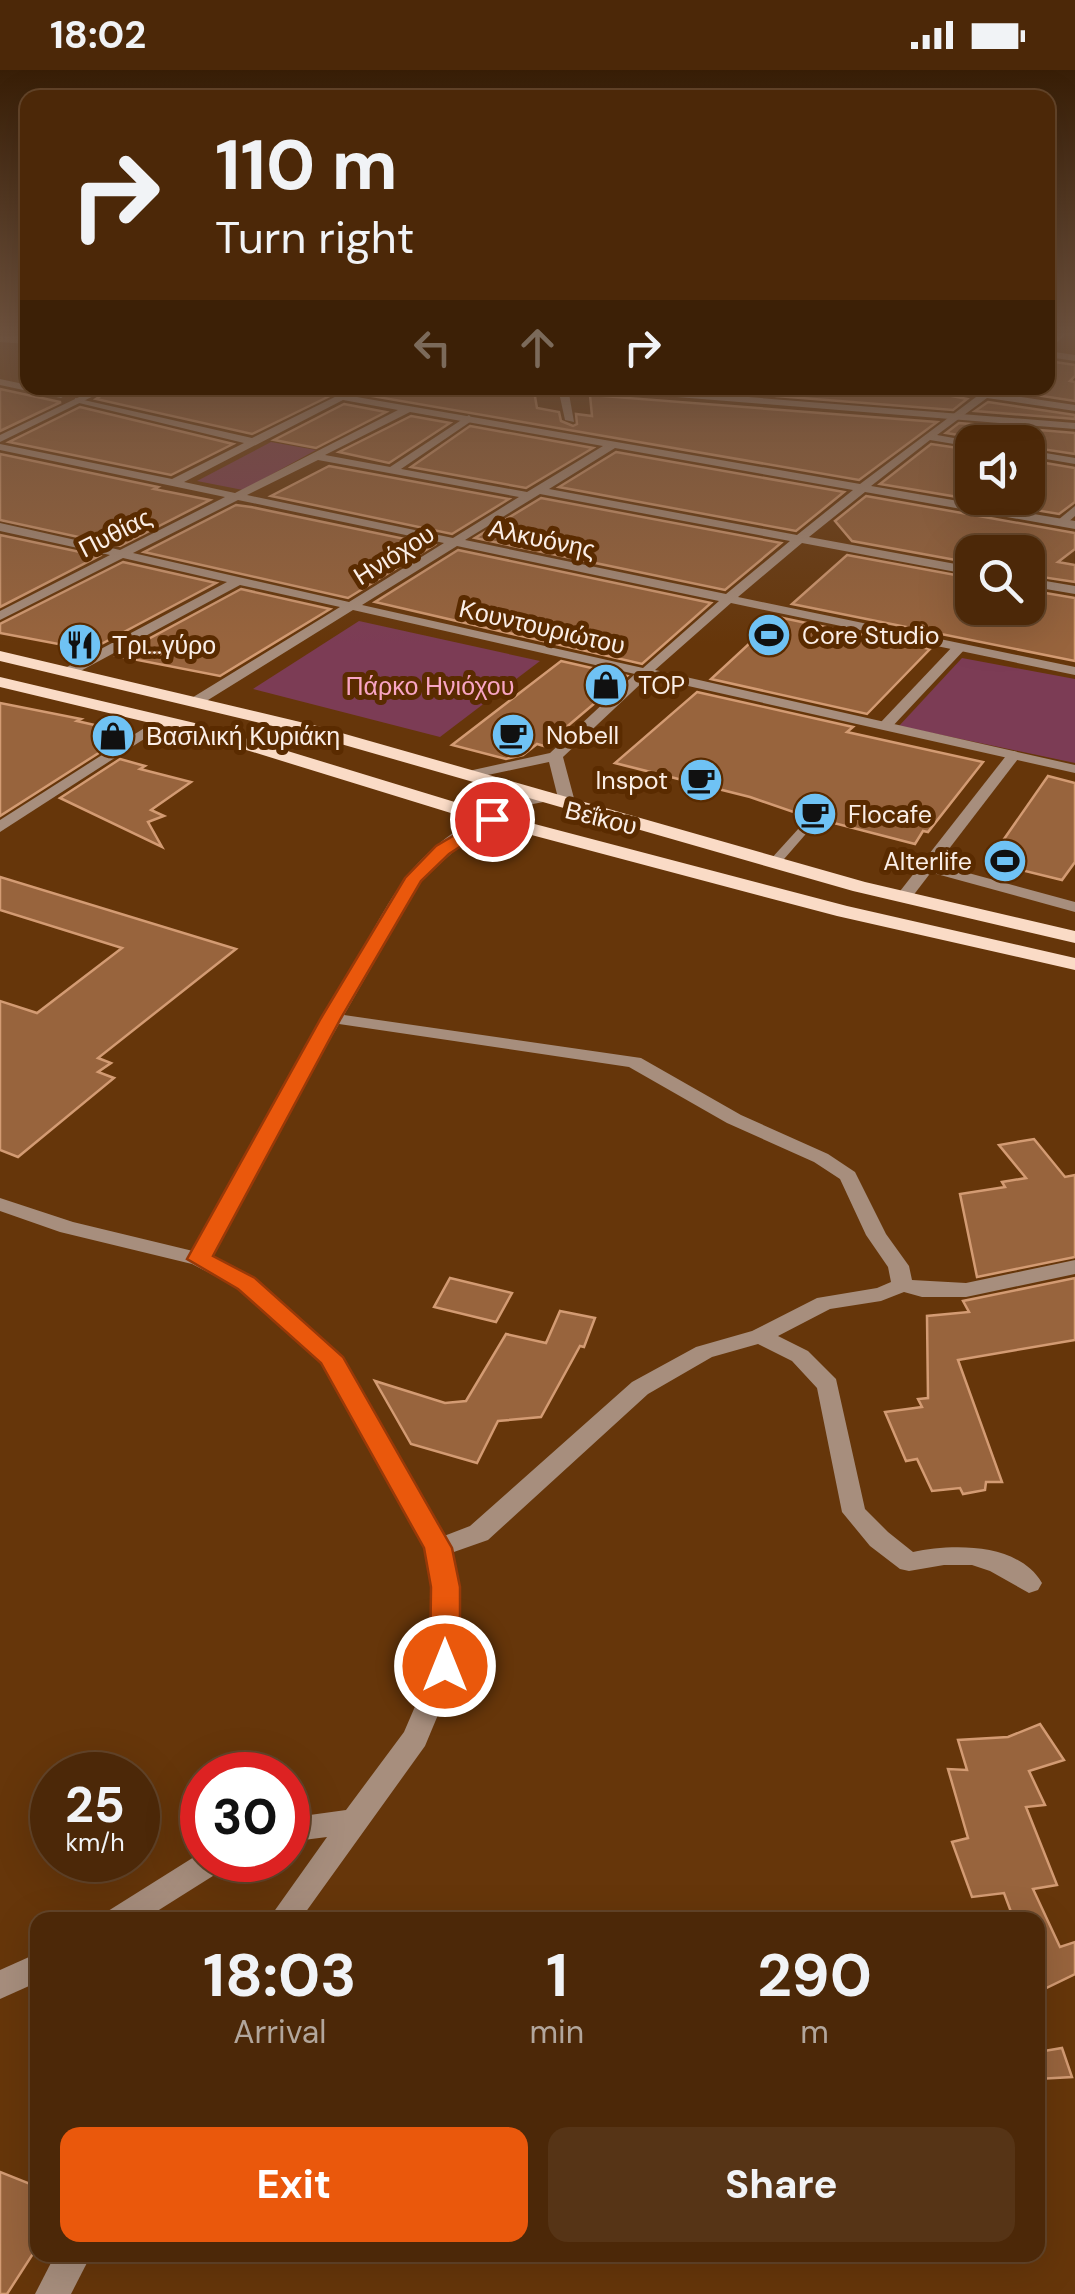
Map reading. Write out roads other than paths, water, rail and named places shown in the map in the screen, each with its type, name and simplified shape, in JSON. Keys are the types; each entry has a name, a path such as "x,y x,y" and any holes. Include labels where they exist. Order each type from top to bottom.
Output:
{"main road":[{"name":"Βεΐκου","path":"0,656 311,730 903,898 1075,938"},
{"name":"Βεΐκου","path":"0,682 165,721 492,819 844,912 1075,964"}],"street":[{"path":"233,436 256,442"},
{"path":"173,484 268,436"},
{"name":"Πυθίας","path":"0,616 357,436"},
{"path":"394,469 443,436"},
{"path":"569,436 1069,523 1075,509"},
{"path":"470,775 555,756 641,672 928,437 955,441"},
{"name":"Ηνιόχου","path":"195,702 615,444"},
{"name":"Αλκυόνης","path":"0,448 1075,671"},
{"path":"318,456 955,568"},
{"path":"1045,456 1075,460"},
{"name":"Κουντουριώτου","path":"0,527 1075,769"},
{"path":"70,671 238,581"},
{"path":"1045,585 1075,590"},
{"path":"885,726 959,648"},
{"path":"0,827 165,721"},
{"path":"199,1259 331,1018 414,878 442,850 492,819 527,800 558,799 555,756"},
{"path":"903,898 1014,756"},
{"path":"928,867 1075,908"},
{"path":"331,1018 634,1062 734,1119 821,1158 848,1176 876,1235 898,1266 902,1285"},
{"path":"0,1204 67,1227 199,1259 246,1283 330,1357 438,1548 445,1587 445,1666 415,1738 289,1912"},
{"path":"438,1548 479,1533 640,1388 704,1352 760,1336 825,1303 880,1294 902,1285 945,1290 980,1288 1075,1267"},
{"path":"760,1336 800,1356 828,1385 854,1512 879,1540 910,1562 976,1553 999,1560 1029,1582"},
{"path":"310,1827 351,1822"},
{"path":"131,1912 180,1881"},
{"path":"0,1985 30,1971"},
{"path":"52,2294 70,2262"}],"lane":[{"path":"774,862 814,818"}],"place":[{"name":"Core Studio","path":"769,635"},
{"name":"Τρι...γύρο","path":"80,645"},
{"name":"TOP","path":"606,685"},
{"name":"Nobell","path":"513,735"},
{"name":"Βασιλική Κυριάκη","path":"113,736"},
{"name":"Inspot","path":"701,780"},
{"name":"Flocafe","path":"815,814"},
{"name":"Alterlife","path":"1005,861"}],"park label":[{"name":"Πάρκο Ηνιόχου","path":"430,686"}]}
